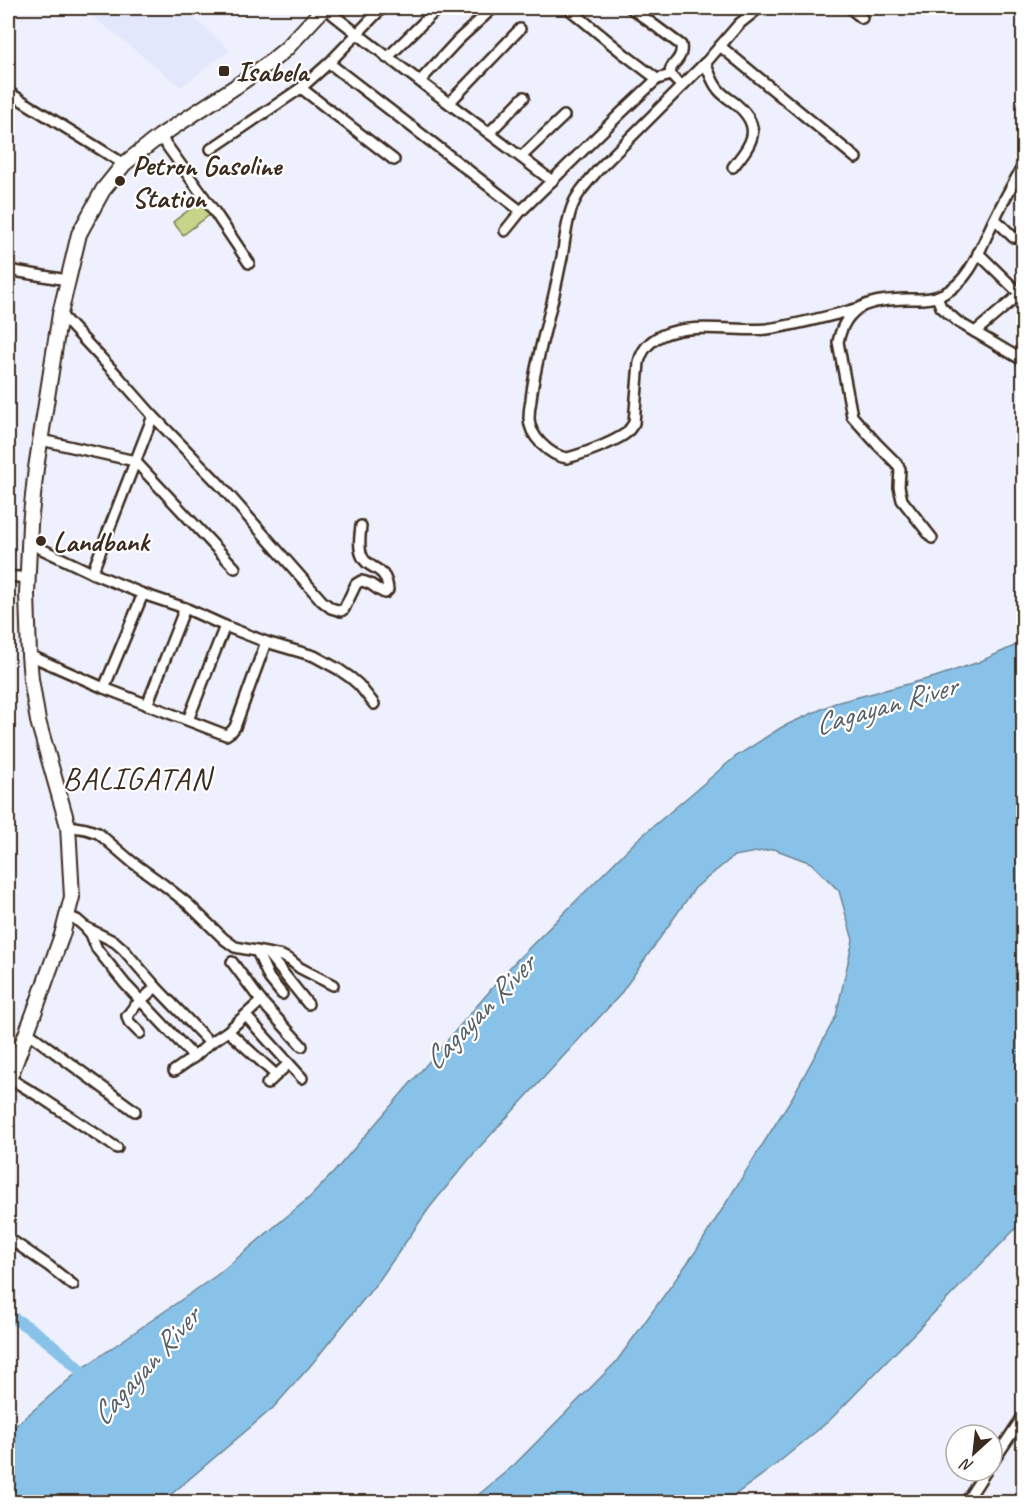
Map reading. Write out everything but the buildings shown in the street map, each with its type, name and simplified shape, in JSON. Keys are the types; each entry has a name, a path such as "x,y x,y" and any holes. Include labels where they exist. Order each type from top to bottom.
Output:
{"highway":[{"path":"8,1080 68,916 72,897 68,826 38,721 29,655 27,578 36,468 60,314 79,234 91,210 124,164 160,136 269,63 286,49 324,8"}],"street":[{"path":"324,8 552,182"},
{"path":"211,149 301,88 329,63 382,8"},
{"path":"387,58 438,8"},
{"path":"420,81 458,40 493,8"},
{"path":"568,8 657,79"},
{"path":"631,8 681,45 681,55 671,68 671,75 682,86"},
{"path":"705,63 703,66 739,24 759,8"},
{"path":"850,8 862,18"},
{"path":"449,103 519,29"},
{"path":"720,46 856,158"},
{"path":"329,63 521,211"},
{"path":"705,63 598,170 572,205 539,351 529,418 533,433 544,446 562,457 567,458 626,434 634,423 641,355 648,344 658,337 670,332 703,328 764,329 801,324 879,302 923,300 944,294 965,276 994,219 1019,181 1023,164"},
{"path":"705,63 718,90 746,114 752,126 753,135 750,143 733,167"},
{"path":"505,231 521,211 657,79 671,75"},
{"path":"301,88 394,160"},
{"path":"8,92 124,164"},
{"path":"489,133 524,97"},
{"path":"521,157 564,116"},
{"path":"160,136 249,263"},
{"path":"994,219 1013,237 1018,237 1023,233"},
{"path":"975,332 1022,296 978,253"},
{"path":"8,270 67,280"},
{"path":"937,297 941,307 958,322 1023,361"},
{"path":"856,309 847,318 838,342 852,416 898,466 902,500 932,538"},
{"path":"60,314 153,416 221,486 322,601 334,610 344,609 356,584 361,580 372,583 383,593 388,590 382,572 368,564 362,557 361,526"},
{"path":"92,573 153,416"},
{"path":"41,440 135,461 235,568"},
{"path":"29,543 143,594 185,608 266,642 314,656 338,669 359,685 374,704"},
{"path":"8,576 27,578"},
{"path":"104,688 143,594"},
{"path":"147,705 185,608"},
{"path":"188,720 225,626"},
{"path":"29,655 104,688 226,735 232,731 266,642"},
{"path":"68,826 86,828 98,833 188,904 235,947 282,956 333,985"},
{"path":"68,916 85,927 91,934 97,949 125,984 194,1057"},
{"path":"85,927 115,942 210,1043"},
{"path":"257,951 269,978 282,994"},
{"path":"268,954 308,1004"},
{"path":"232,962 261,1001 302,1046"},
{"path":"140,1033 129,1022 127,1016 156,987"},
{"path":"174,1071 228,1031 261,1001"},
{"path":"246,1016 302,1078"},
{"path":"228,1031 276,1075"},
{"path":"27,1032 135,1111"},
{"path":"267,1084 288,1064"},
{"path":"8,1080 42,1098 117,1148"},
{"path":"8,1238 73,1285"},
{"path":"1004,1444 1023,1415"},
{"path":"966,1503 978,1483"}],"shaded area":[{"path":"82,8 183,8 230,50 181,87"}],"green space":[{"path":"202,200 212,213 183,235 173,222"}],"water":[{"name":"Cagayan River","path":"1023,642 1023,1221 830,1420 773,1467 725,1502 470,1502 514,1465 616,1362 696,1251 793,1096 836,1016 853,940 839,891 811,863 774,849 734,856 695,888 619,996 475,1152 430,1207 380,1279 273,1408 162,1502 8,1502 8,1432 80,1370 217,1275 310,1197 513,964 637,840 735,757 782,727 835,703 935,677 979,662"}],"waterway":[{"name":"Cagayan River","path":"8,1317 25,1325 45,1339 91,1381"}],"place":[{"name":"Isabela","path":"224,71"},
{"name":"Petron Gasoline Station","path":"120,181"},
{"name":"Landbank","path":"41,541"}],"district":[{"name":"BALIGATAN","path":"137,778"}]}
